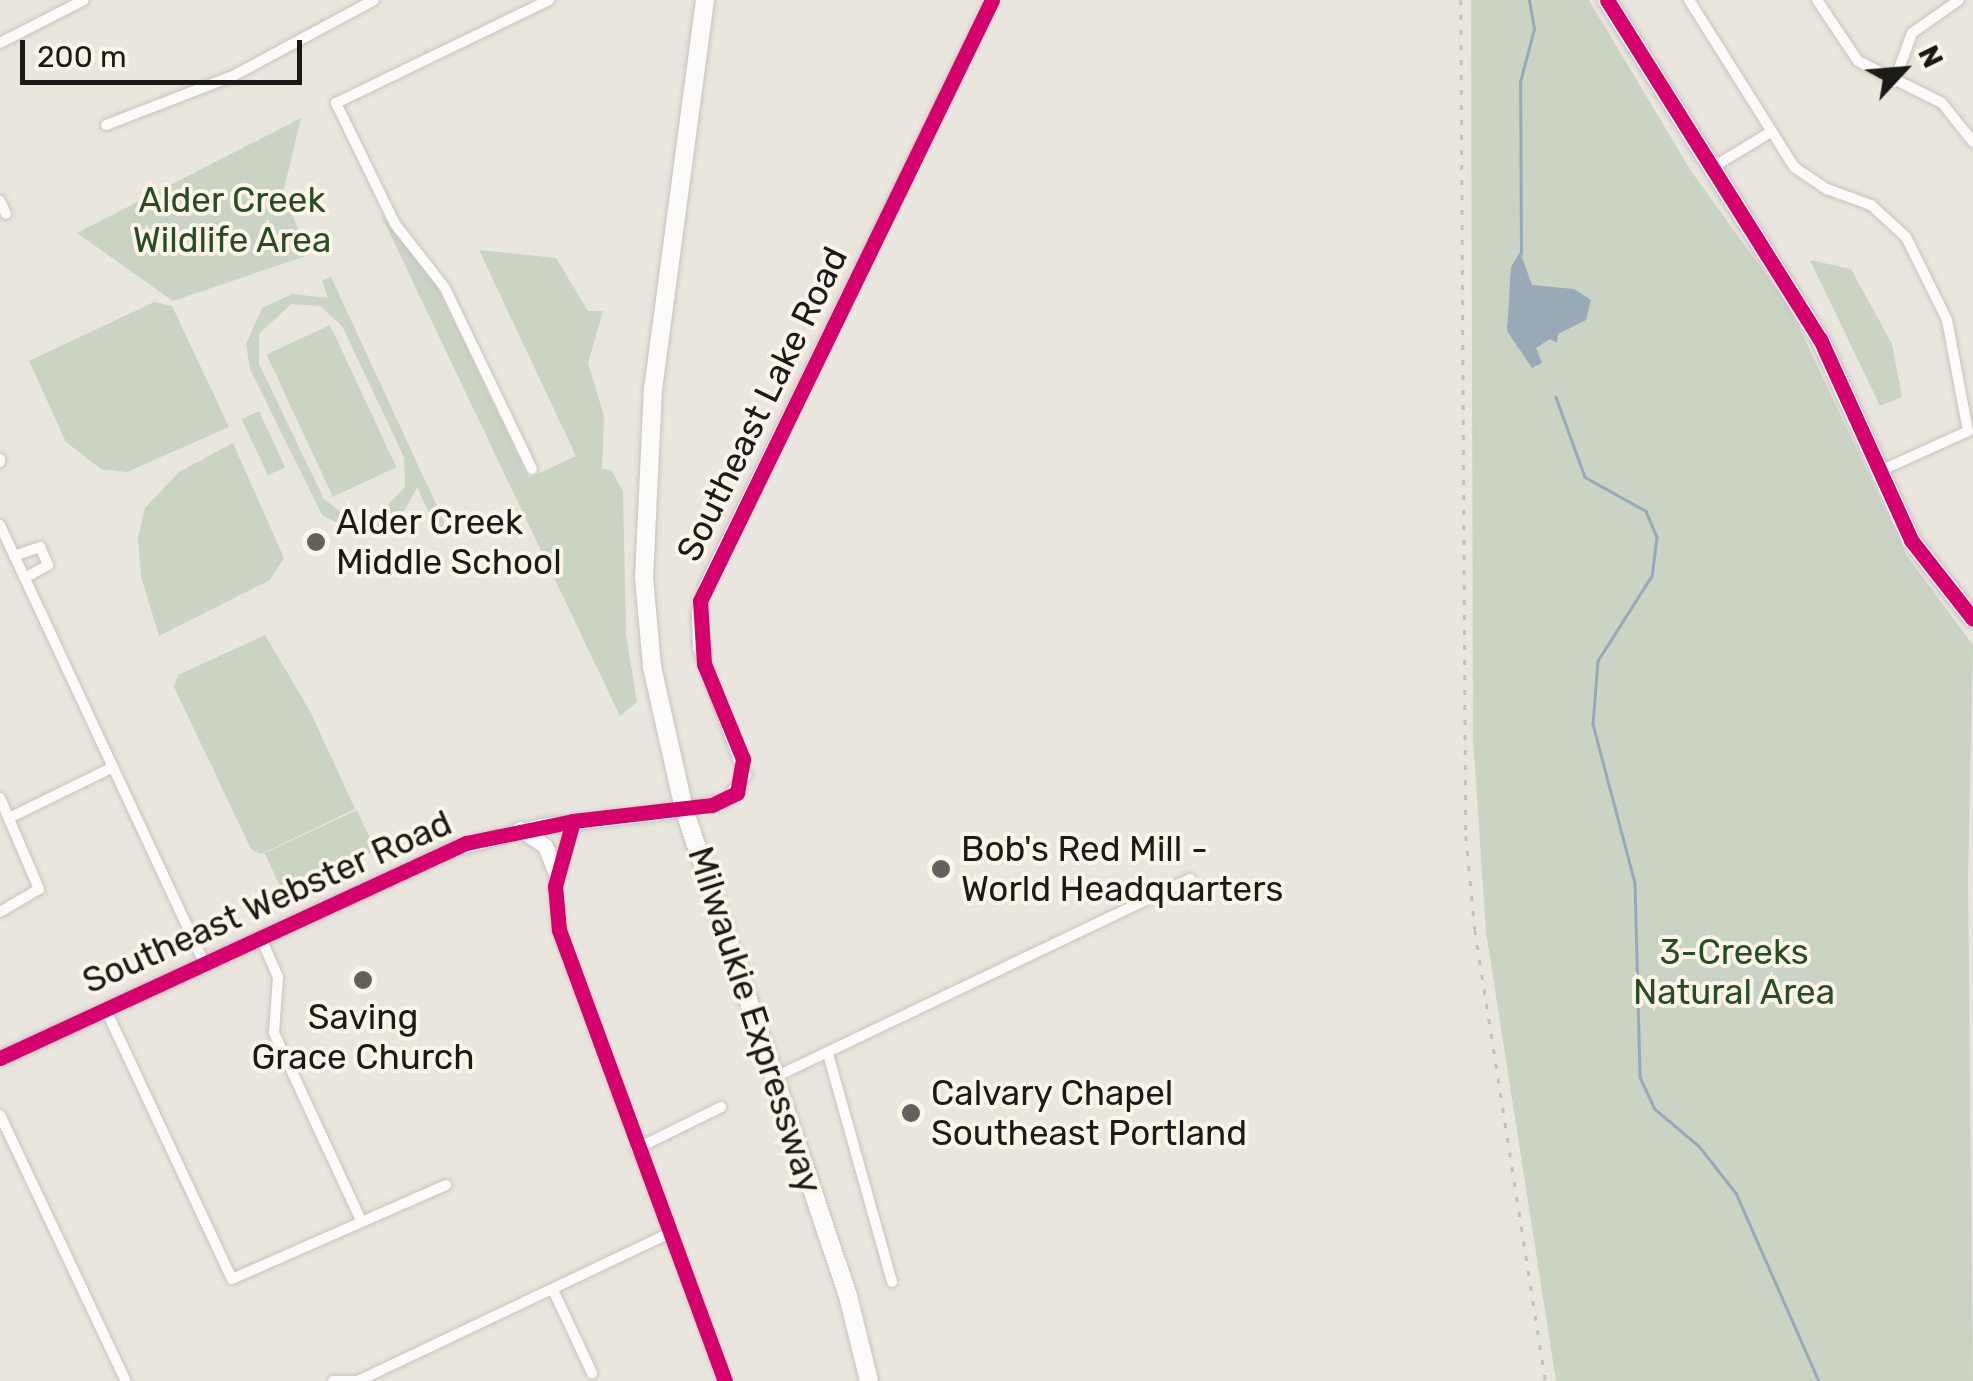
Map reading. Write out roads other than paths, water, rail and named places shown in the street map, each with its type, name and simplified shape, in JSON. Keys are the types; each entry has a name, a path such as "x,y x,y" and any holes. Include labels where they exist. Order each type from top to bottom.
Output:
{"main road":[{"name":"Milwaukie Expressway","path":"705,0 654,388 644,577 658,700 684,808 848,1296 868,1381"},
{"path":"1607,0 1709,170 1820,339 1914,545 1973,620"},
{"name":"Southeast Webster Road","path":"0,1058 440,853 520,829 684,808"},
{"path":"520,829 545,846 557,876"}],"street":[{"path":"0,43 84,0"},
{"path":"340,0 346,14"},
{"path":"106,125 233,76 374,0"},
{"path":"532,469 446,288 395,224 336,103 549,0"},
{"name":"Southeast Lake Road","path":"684,808 727,800 745,775 699,647 698,613 706,584 992,0"},
{"path":"1690,0 1769,133 1804,176 1871,204 1900,229 1942,306 1970,434 1880,471"},
{"path":"1817,0 1848,50 1894,82 1942,104 1973,142"},
{"path":"1894,82 1912,34 1959,0"},
{"path":"1709,170 1769,133"},
{"path":"0,201 6,214"},
{"path":"1957,366 1973,364"},
{"path":"0,526 203,961"},
{"path":"14,556 40,548 48,565 25,578"},
{"path":"10,818 113,767"},
{"path":"0,798 38,882 31,897 0,912"},
{"path":"573,820 557,876 562,940 666,1235 724,1381"},
{"path":"775,1077 1190,880"},
{"path":"260,935 278,977 274,1033 361,1220"},
{"path":"106,1008 232,1279 446,1186"},
{"path":"828,1054 892,1282"},
{"path":"635,1149 721,1107"},
{"path":"0,1115 126,1381"},
{"path":"333,1381 356,1381 666,1235"},
{"path":"553,1290 592,1372"}],"water":[{"path":"1520,252 1532,285 1574,289 1591,300 1586,320 1558,334 1557,343 1550,339 1536,348 1542,363 1532,368 1507,331 1511,267"}],"waterway":[{"path":"1521,254 1520,82 1534,29 1529,0"},
{"path":"1556,397 1585,477 1646,511 1657,537 1652,576 1598,661 1593,724 1635,883 1640,1077 1655,1109 1699,1146 1736,1193 1819,1381"}],"railway":[{"path":"1461,0 1466,836 1475,930 1546,1381"}],"place":[{"name":"Alder Creek Middle School","path":"316,542"},
{"name":"Bob's Red Mill - World Headquarters","path":"941,869"},
{"name":"Saving Grace Church","path":"363,980"},
{"name":"Calvary Chapel Southeast Portland","path":"911,1113"}],"park label":[{"name":"Alder Creek Wildlife Area","path":"232,220"},
{"name":"3-Creeks Natural Area","path":"1734,972"}]}
